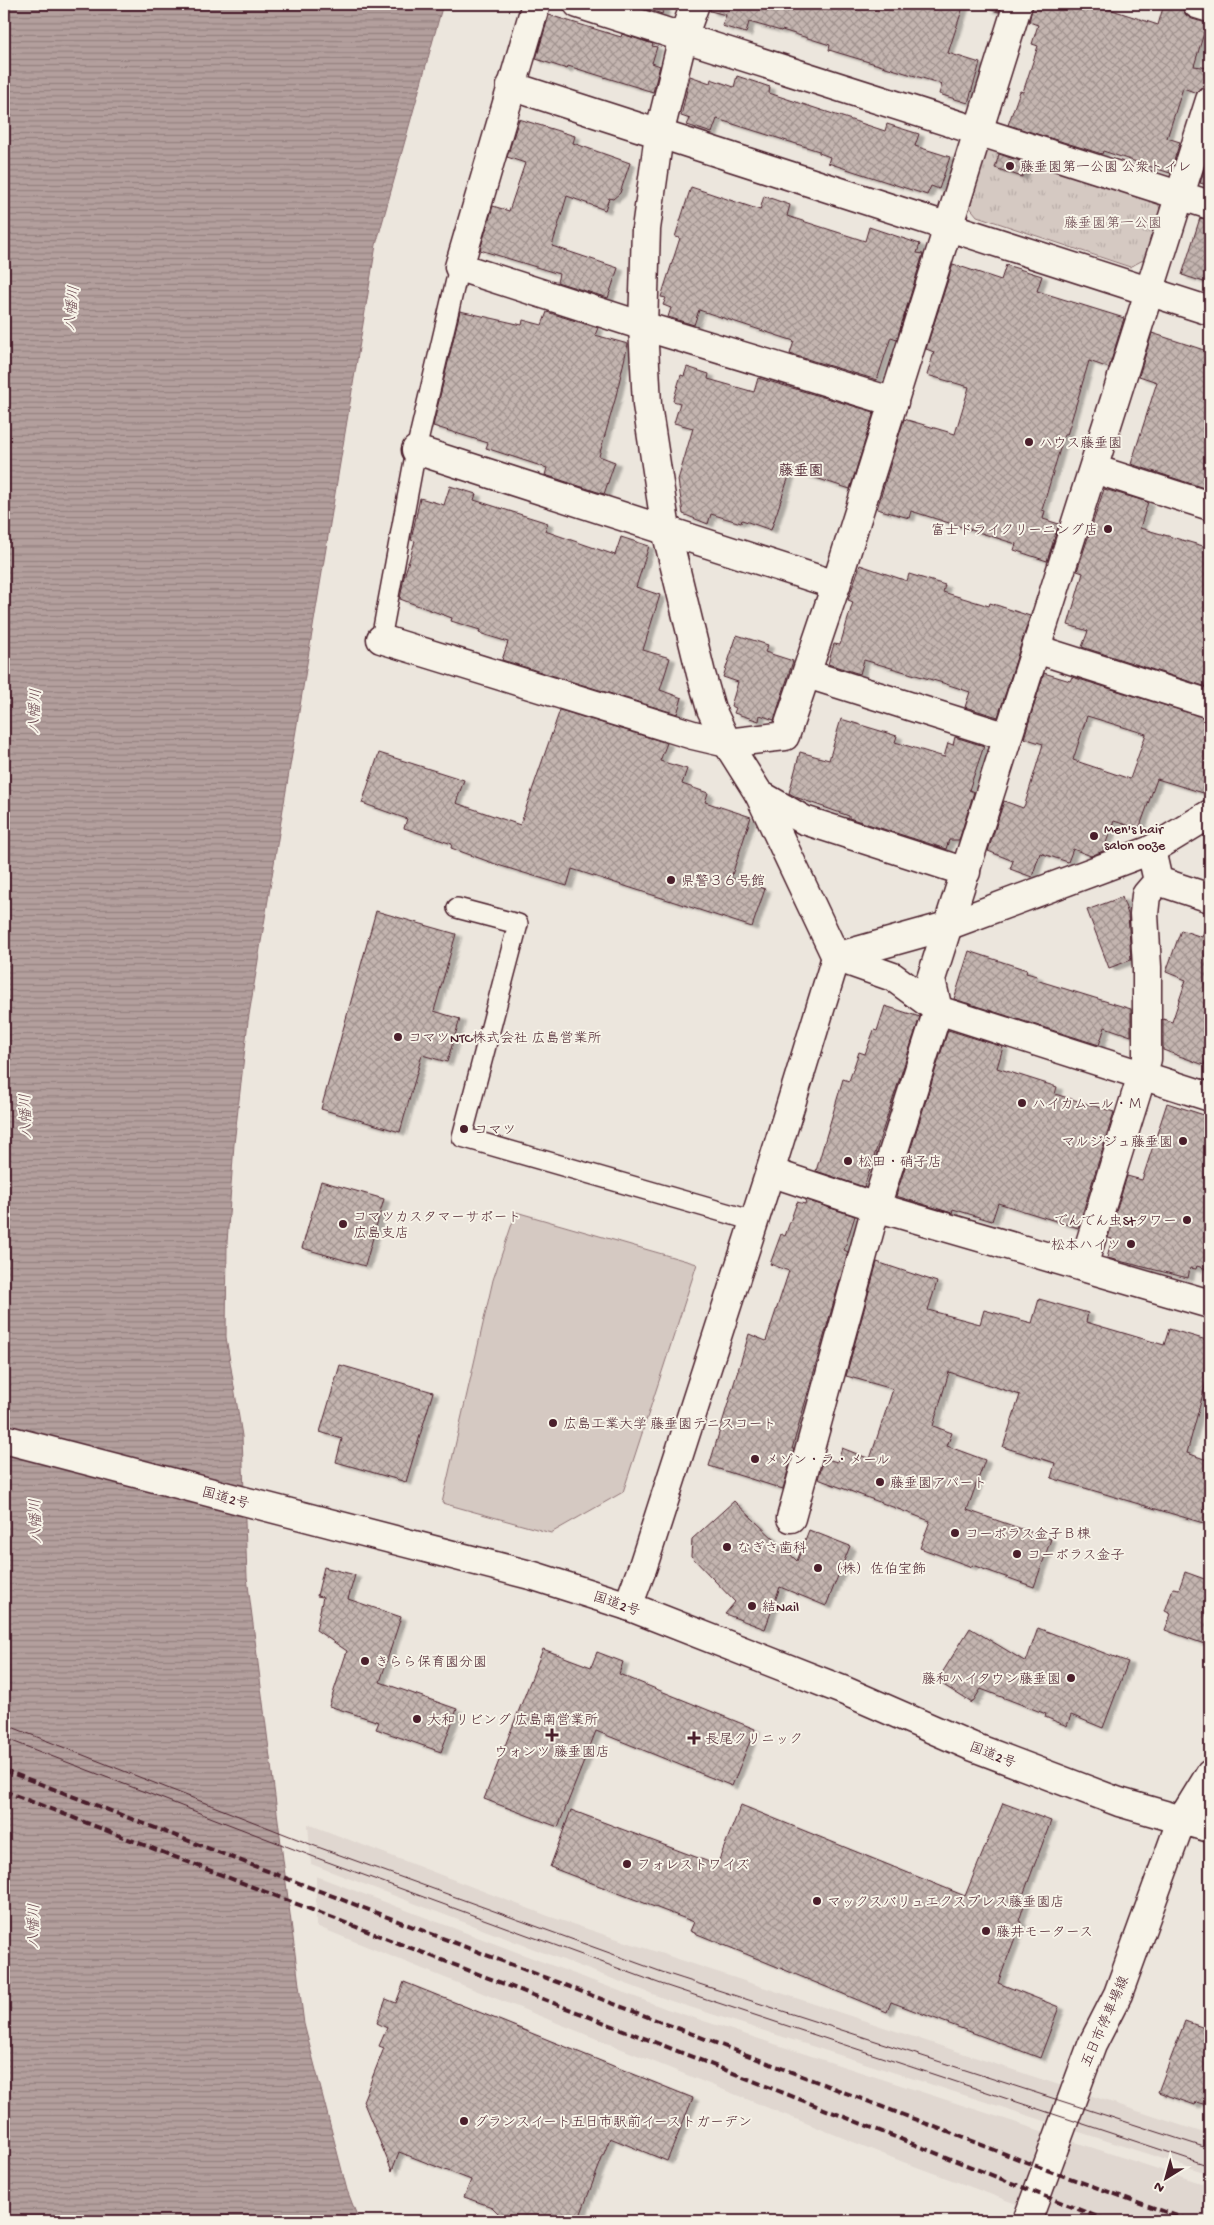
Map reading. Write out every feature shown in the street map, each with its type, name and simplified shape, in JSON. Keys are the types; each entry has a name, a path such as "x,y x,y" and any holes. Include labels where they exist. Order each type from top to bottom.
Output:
{"main road":[{"path":"536,4 459,267 643,326 894,402"},
{"path":"578,4 1210,205"},
{"path":"628,1606 643,1566 770,1172 836,957 758,794 727,743 711,709 666,530 647,405 643,326 646,229 659,135 683,38 695,4"},
{"path":"381,639 693,735 727,743 785,736 836,586 1018,4"},
{"path":"1197,4 1210,8"},
{"path":"511,86 1210,311"},
{"path":"791,1518 876,1207 938,1010 932,978 947,926 966,872 1210,100"},
{"path":"416,450 836,586"},
{"path":"1094,469 1210,506"},
{"path":"1036,649 1210,704"},
{"path":"807,674 1008,737"},
{"path":"758,794 804,820 966,872"},
{"path":"836,957 947,926 1151,850 1210,814"},
{"path":"1151,850 1158,881"},
{"path":"1158,881 1210,898"},
{"path":"1083,1266 1146,1058 1147,967 1144,914 1146,895 1158,881"},
{"path":"836,957 893,976 938,1010 1210,1097"},
{"path":"770,1172 876,1207 1210,1304"},
{"name":"国道2号","path":"4,1439 534,1576 628,1606 846,1691 971,1746 1118,1802 1210,1828"},
{"name":"五日市停車場線","path":"1027,2221 1092,2046 1118,1994 1181,1821 1210,1774"}],"lane":[{"path":"381,639 416,450 459,267"},
{"path":"457,908 518,924 462,1137 754,1221"}],"shaded area":[{"path":"308,1824 548,1916 1210,2135 1210,2174 671,2001 311,1864"},
{"path":"316,1876 667,2009 1210,2186 1210,2221 1062,2221 898,2160 316,1926"}],"green space":[{"name":"藤垂園第一公園","path":"1001,145 1156,197 1161,212 1145,259 1130,267 977,216 968,205 986,152"},
{"name":"広島工業大学 藤垂園テニスコート","path":"516,1212 697,1264 623,1492 551,1533 442,1503 493,1280"}],"water":[{"name":"八幡川","path":"4,4 443,4 376,245 248,1021 234,1144 227,1243 226,1337 242,1436 247,1577 304,2024 347,2190 359,2221 4,2221"}],"building":[{"path":"633,4 666,4 662,14"},
{"path":"711,4 964,4 948,53 980,63 968,103 939,94 942,84 829,50 830,45 749,22 746,33 722,26 726,15 710,11"},
{"path":"989,4 1002,4 999,12 988,9"},
{"path":"1033,4 1094,4 1158,25 1164,4 1183,10 1192,19 1207,23 1194,66 1210,68 1210,85 1200,88 1197,93 1183,88 1167,138 1180,142 1170,173 1103,151 1102,154 1008,125 1020,91 1023,92 1038,46 1032,44 1038,25 1029,22"},
{"path":"549,15 621,37 622,34 653,44 652,46 657,47 652,63 660,66 653,92 568,66 567,69 536,59"},
{"path":"690,76 710,83 711,79 734,87 737,76 770,87 769,93 885,131 887,124 919,134 915,146 950,157 939,189 931,186 927,195 828,163 830,157 819,153 819,151 717,119 712,133 687,125 690,119 681,116"},
{"path":"519,119 575,136 573,143 630,163 620,193 613,199 609,198 605,210 567,196 552,246 618,268 608,298 557,282 559,274 480,250 493,206 509,211 525,163 507,157"},
{"path":"1210,152 1210,186 1200,183"},
{"name":"藤垂園第一公園 公衆トイレ","path":"999,154 1026,163 1022,177 995,168"},
{"path":"691,187 760,210 764,196 790,205 787,216 865,241 869,227 920,244 917,253 923,254 897,339 891,337 877,380 790,354 794,341 699,310 694,325 668,317 671,308 663,305 666,298 661,297 680,238 675,237"},
{"path":"1200,218 1210,220 1210,284 1182,275"},
{"path":"953,264 1001,280 1006,265 1042,276 1037,291 1124,318 1109,368 1089,361 1067,435 1064,435 1042,510 1045,511 1043,519 1059,524 1047,561 1014,550 1016,544 911,511 909,518 877,509 904,419 955,434 969,387 927,375 934,352 926,349"},
{"path":"460,311 522,325 523,320 542,325 547,312 598,328 595,335 628,344 599,456 615,462 604,494 545,475 547,468 486,448 488,443 433,426"},
{"path":"1152,333 1210,352 1210,490 1131,464 1157,382 1139,376"},
{"path":"687,367 709,374 708,379 754,392 758,378 874,412 850,489 791,470 771,530 742,520 741,523 711,514 708,524 683,514 678,480 693,428 674,423 680,403 673,401 681,375 684,376"},
{"path":"450,486 476,494 474,500 548,523 545,531 615,555 621,537 649,546 636,587 660,595 643,650 670,658 660,690 682,698 677,714 502,660 508,642 479,633 480,630 451,621 452,618 400,599 404,577 415,541 411,540 420,498 444,505"},
{"path":"1104,489 1148,502 1140,528 1210,548 1210,688 1082,647 1088,631 1068,625 1083,573 1077,571"},
{"path":"860,565 907,581 909,574 945,585 943,592 989,606 990,603 1030,616 998,717 965,707 970,692 943,683 864,660 860,674 828,664 834,644 840,645 853,602 848,600"},
{"path":"737,635 768,645 765,652 793,661 774,720 760,715 759,721 734,713 736,708 731,706 738,682 723,677"},
{"path":"1044,673 1070,681 1072,677 1210,719 1210,795 1157,779 1139,829 1114,821 1103,851 1091,856 1073,849 1068,862 1040,853 1032,877 1010,869 1013,861 988,851 1004,801 1023,808 1025,804 1043,744 1024,738","holes":["1087,716 1146,734 1130,779 1073,760"]},
{"path":"560,710 667,743 660,761 687,769 682,784 708,793 705,802 751,817 731,878 765,889 752,927 572,869 567,886 501,866 451,848 452,844 404,828 407,819 362,803 379,753 464,780 456,803 520,825"},
{"path":"841,719 897,736 895,742 944,757 948,743 953,745 955,737 984,746 969,790 974,792 959,840 949,840 946,849 849,818 849,816 789,793 800,752 829,760"},
{"path":"1122,897 1128,914 1131,960 1109,968 1087,910"},
{"name":"コマツNTC株式会社 広島営業所","path":"376,911 456,934 434,1011 460,1019 447,1062 422,1055 400,1132 321,1109"},
{"path":"1207,922 1210,923 1210,1047 1204,1065 1163,1050 1163,1019 1172,1022 1186,980 1166,972 1181,930 1202,937"},
{"path":"969,951 1027,970 1026,973 1037,976 1036,980 1131,1009 1131,1036 1105,1027 1099,1045 954,999"},
{"path":"885,1006 920,1017 864,1187 816,1171 843,1079 849,1081 859,1052 865,1054 874,1030 877,1031"},
{"path":"948,1030 1003,1047 997,1068 1057,1087 1055,1094 1114,1112 1078,1228 998,1203 992,1221 953,1209 952,1213 896,1196"},
{"path":"1167,1103 1210,1117 1210,1270 1197,1266 1196,1269 1190,1268 1188,1278 1107,1258 1112,1239 1108,1238 1127,1176 1142,1180"},
{"name":"コマツカスタマーサポート 広島支店","path":"321,1181 384,1199 365,1266 302,1248"},
{"path":"806,1200 855,1216 844,1250 848,1252 792,1449 794,1449 783,1489 709,1466 749,1334 766,1341 789,1271 770,1264 781,1234 785,1236 797,1202 805,1204"},
{"path":"877,1262 937,1282 928,1310 980,1324 984,1310 1032,1323 1039,1299 1088,1313 1086,1322 1164,1345 1169,1329 1210,1341 1210,1368 1187,1453 1210,1461 1210,1525 1051,1478 1055,1463 1003,1447 1020,1395 949,1372 933,1426 952,1433 947,1446 985,1460 967,1510 1051,1539 1034,1587 920,1548 930,1521 818,1479 824,1458 837,1462 842,1448 870,1459 893,1389 846,1376"},
{"path":"340,1365 433,1392 406,1482 336,1462 342,1439 320,1432"},
{"path":"734,1501 797,1561 809,1530 850,1546 826,1606 780,1587 765,1629 725,1614 735,1602 691,1556 692,1539"},
{"path":"324,1567 355,1575 348,1599 401,1617 380,1682 457,1709 441,1752 376,1729 379,1722 329,1706 347,1651 316,1630 323,1597 317,1596"},
{"path":"1185,1572 1210,1581 1210,1646 1165,1630 1171,1614 1165,1611 1173,1588 1179,1589"},
{"name":"藤和ハイタウン藤垂園","path":"970,1628 1026,1662 1038,1628 1128,1662 1103,1728 1071,1715 1067,1726 1045,1717 1046,1714 981,1689 972,1703 937,1681"},
{"path":"543,1649 591,1667 597,1652 623,1662 619,1674 755,1729 732,1786 596,1731 558,1827 484,1799"},
{"path":"1003,1803 1051,1821 1022,1898 1026,1899 1019,1921 1021,1922 998,1983 1059,2007 1040,2058 891,2002 887,2012 690,1931 694,1922 550,1867 571,1810 717,1865 741,1805 965,1896"},
{"path":"404,1982 693,2098 667,2161 610,2138 578,2221 506,2221 492,2207 464,2197 471,2180 399,2152 392,2171 363,2101 384,2048 379,2046 387,2028 377,2023 386,1999 396,2003"},
{"path":"1185,2021 1210,2030 1210,2106 1196,2102 1195,2105 1158,2092"}],"tram line":[{"path":"4,1724 315,1846 662,1972 1210,2149"},
{"path":"4,1738 317,1858 661,1984 1210,2166"}],"railway":[{"path":"4,1770 1047,2170 1191,2221"},
{"path":"4,1791 657,2043 1108,2221"}],"place":[{"name":"藤垂園第一公園 公衆トイレ","path":"1010,166"},
{"name":"ハウス藤垂園","path":"1029,442"},
{"name":"富士ドライクリーニング店","path":"1108,529"},
{"name":"Men's hair salon ooze","path":"1094,836"},
{"name":"県警３６号館","path":"671,880"},
{"name":"コマツNTC株式会社 広島営業所","path":"398,1037"},
{"name":"ハイカムール・Ｍ","path":"1022,1103"},
{"name":"コマツ","path":"464,1129"},
{"name":"マルジジュ藤垂園","path":"1183,1141"},
{"name":"松田・硝子店","path":"848,1161"},
{"name":"でんでん虫Stタワー","path":"1187,1220"},
{"name":"コマツカスタマーサポート 広島支店","path":"343,1224"},
{"name":"松本ハイツ","path":"1131,1244"},
{"name":"広島工業大学 藤垂園テニスコート","path":"553,1423"},
{"name":"メゾン・ラ・メール","path":"755,1459"},
{"name":"藤垂園アパート","path":"880,1482"},
{"name":"コーポラス金子Ｂ棟","path":"955,1533"},
{"name":"なぎさ歯科","path":"727,1547"},
{"name":"コーポラス金子","path":"1017,1554"},
{"name":"（株）佐伯宝飾","path":"818,1568"},
{"name":"結Nail","path":"752,1606"},
{"name":"きらら保育園分園","path":"365,1661"},
{"name":"藤和ハイタウン藤垂園","path":"1071,1678"},
{"name":"大和リビング 広島南営業所","path":"417,1719"},
{"name":"ウォンツ 藤垂園店","path":"552,1735"},
{"name":"長尾クリニック","path":"694,1738"},
{"name":"フォレストワイズ","path":"627,1864"},
{"name":"マックスバリュエクスプレス藤垂園店","path":"817,1901"},
{"name":"藤井モータース","path":"986,1931"},
{"name":"グランスイート五日市駅前イーストガーデン","path":"464,2121"}],"district":[{"name":"藤垂園","path":"801,470"}]}
